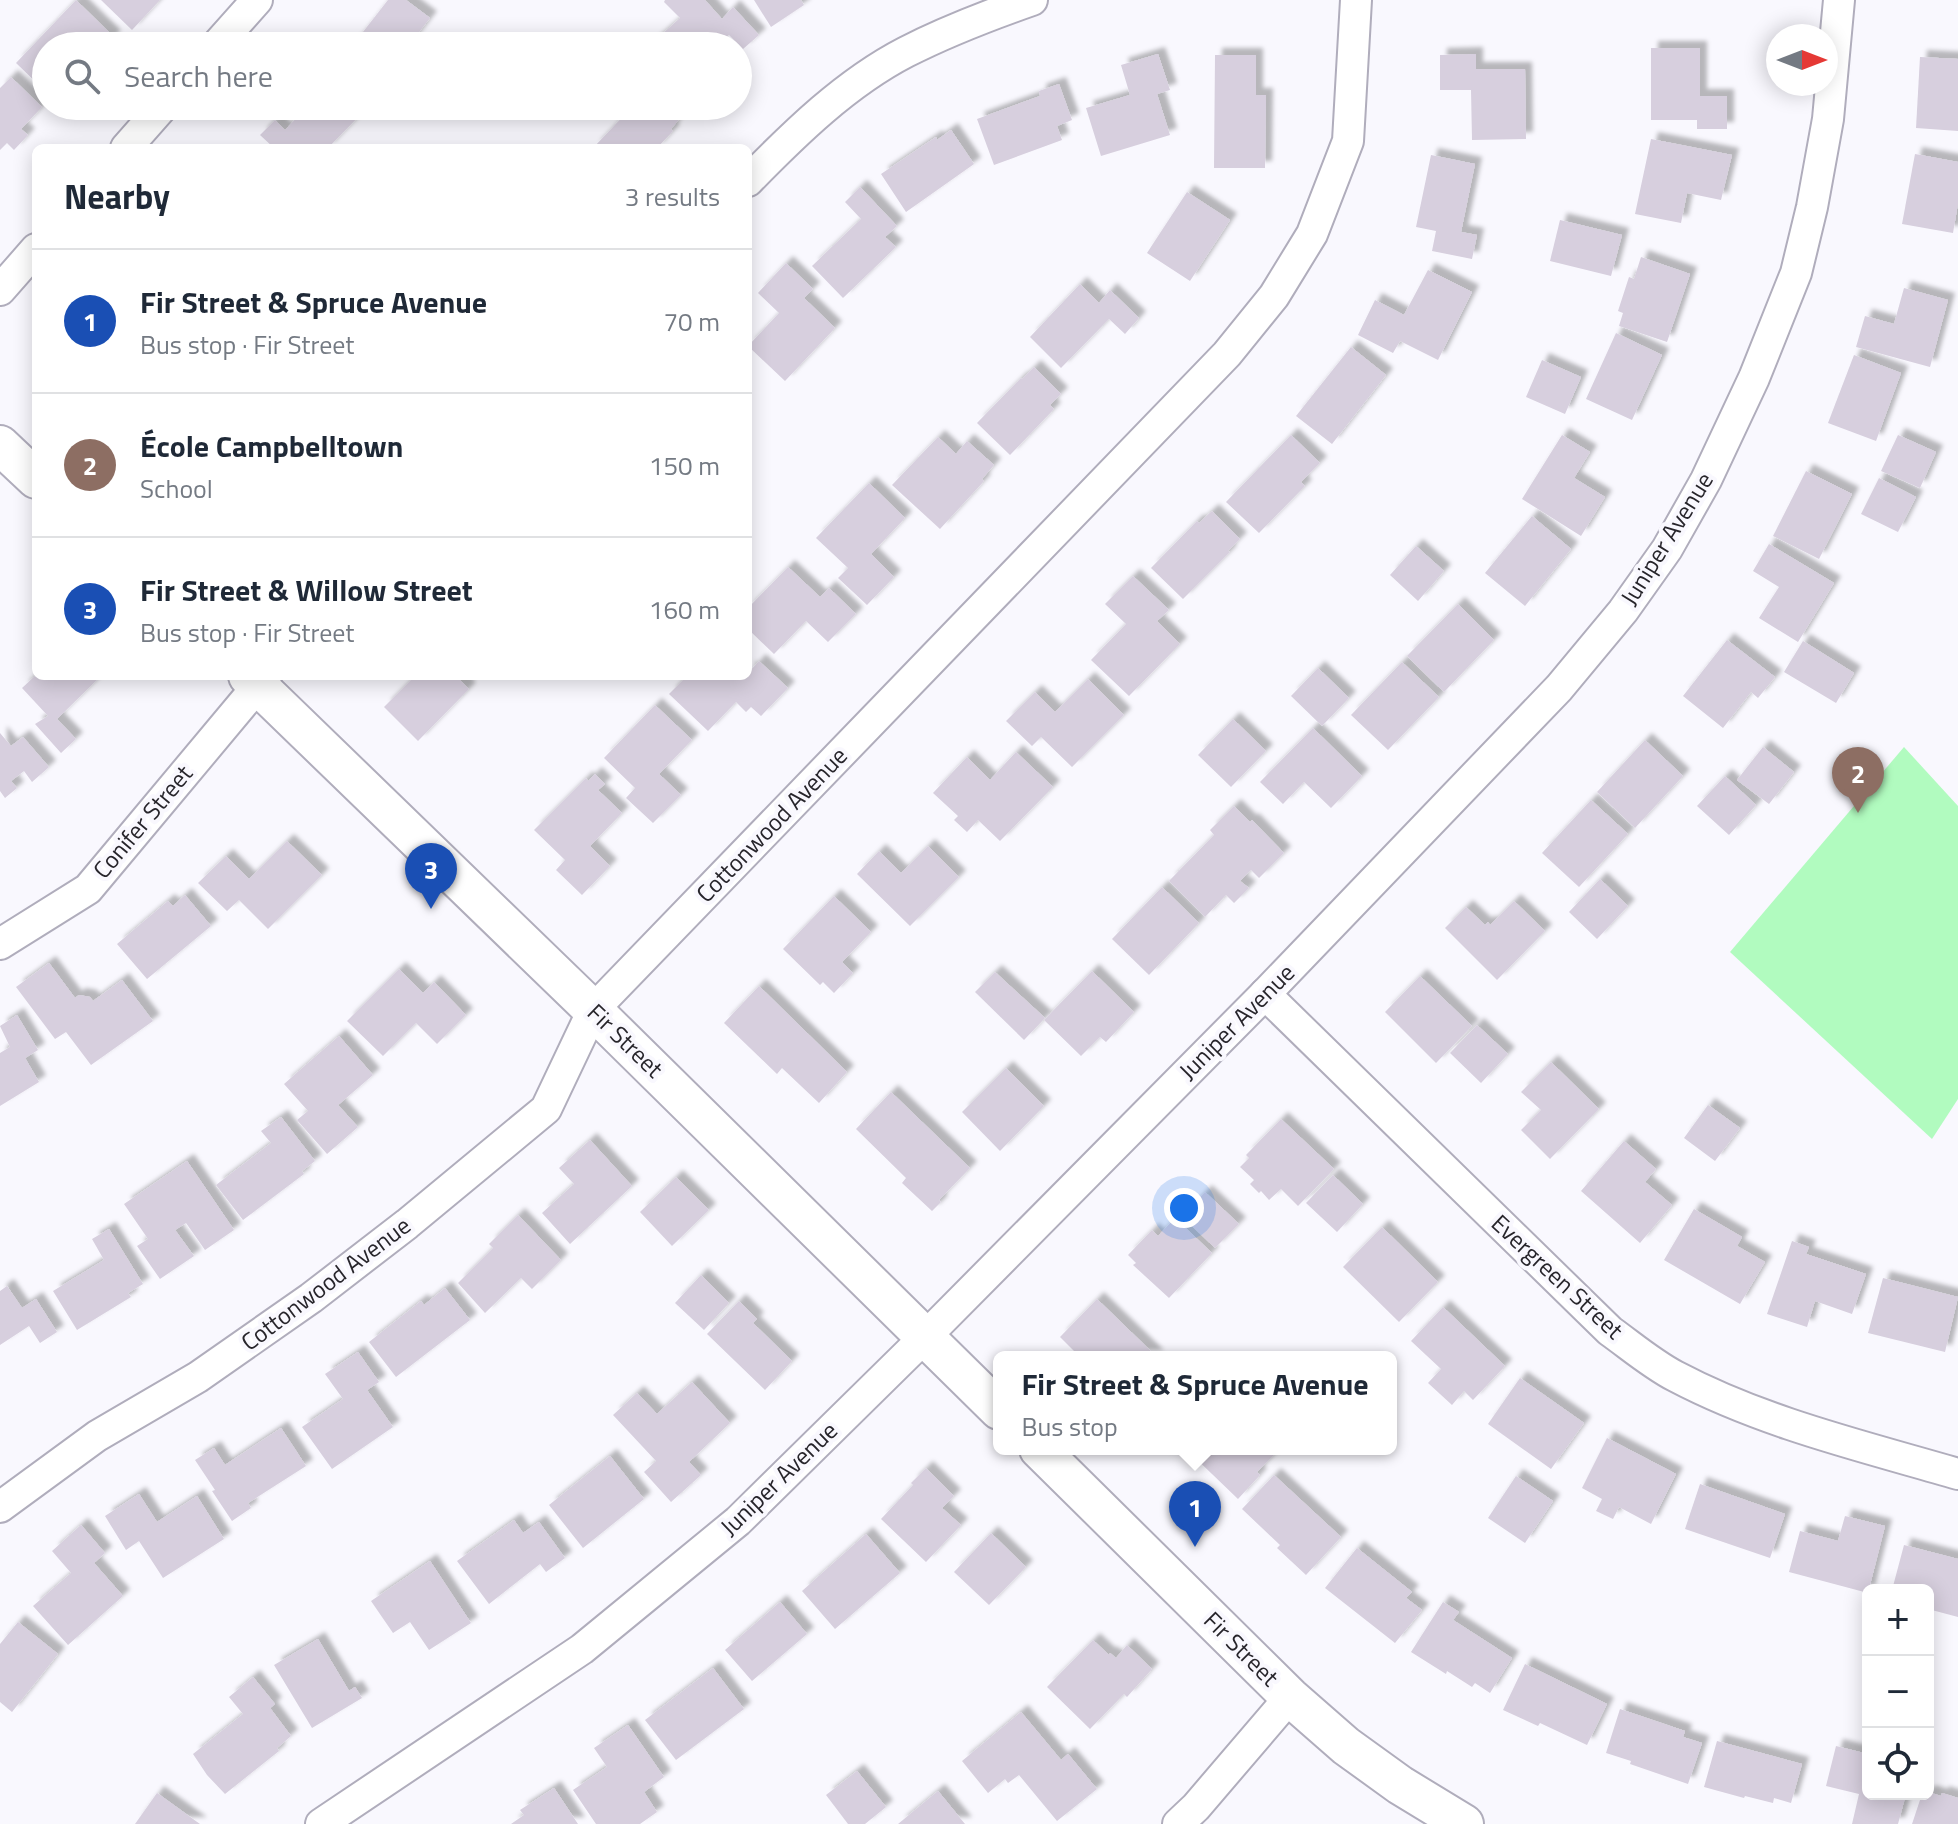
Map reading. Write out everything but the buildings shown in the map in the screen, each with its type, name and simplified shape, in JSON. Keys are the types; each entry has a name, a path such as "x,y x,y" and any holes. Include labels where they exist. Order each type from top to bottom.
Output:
{"street":[{"path":"228,32 257,0"},
{"path":"752,177 806,124 853,86 904,53 965,24 1032,0"},
{"name":"Cottonwood Avenue","path":"0,1507 97,1436 198,1377 311,1298 407,1224 546,1109 593,1010 1216,366 1274,296 1312,234 1348,141 1356,0"},
{"name":"Juniper Avenue","path":"321,1824 582,1649 738,1521 1265,994 1559,688 1623,611 1667,549 1706,480 1754,378 1796,273 1812,207 1828,119 1839,0"},
{"path":"130,144 151,120"},
{"path":"0,290 32,254"},
{"path":"0,445 32,475"},
{"name":"Conifer Street","path":"0,944 88,889 256,680"},
{"name":"Fir Street","path":"258,680 993,1404"},
{"name":"Evergreen Street","path":"1265,994 1610,1331 1673,1375 1745,1408 1815,1433 1958,1474"},
{"name":"Fir Street","path":"1045,1455 1290,1697 1346,1746 1400,1785 1464,1824"},
{"path":"1178,1824 1290,1697"}],"green space":[{"path":"1904,747 1958,806 1958,1099 1932,1139 1730,952"}],"place":[{"name":"École Campbelltown","path":"1858,813"},
{"name":"Fir Street & Willow Street","path":"431,909"},
{"name":"Fir Street & Spruce Avenue","path":"1195,1547"}]}
